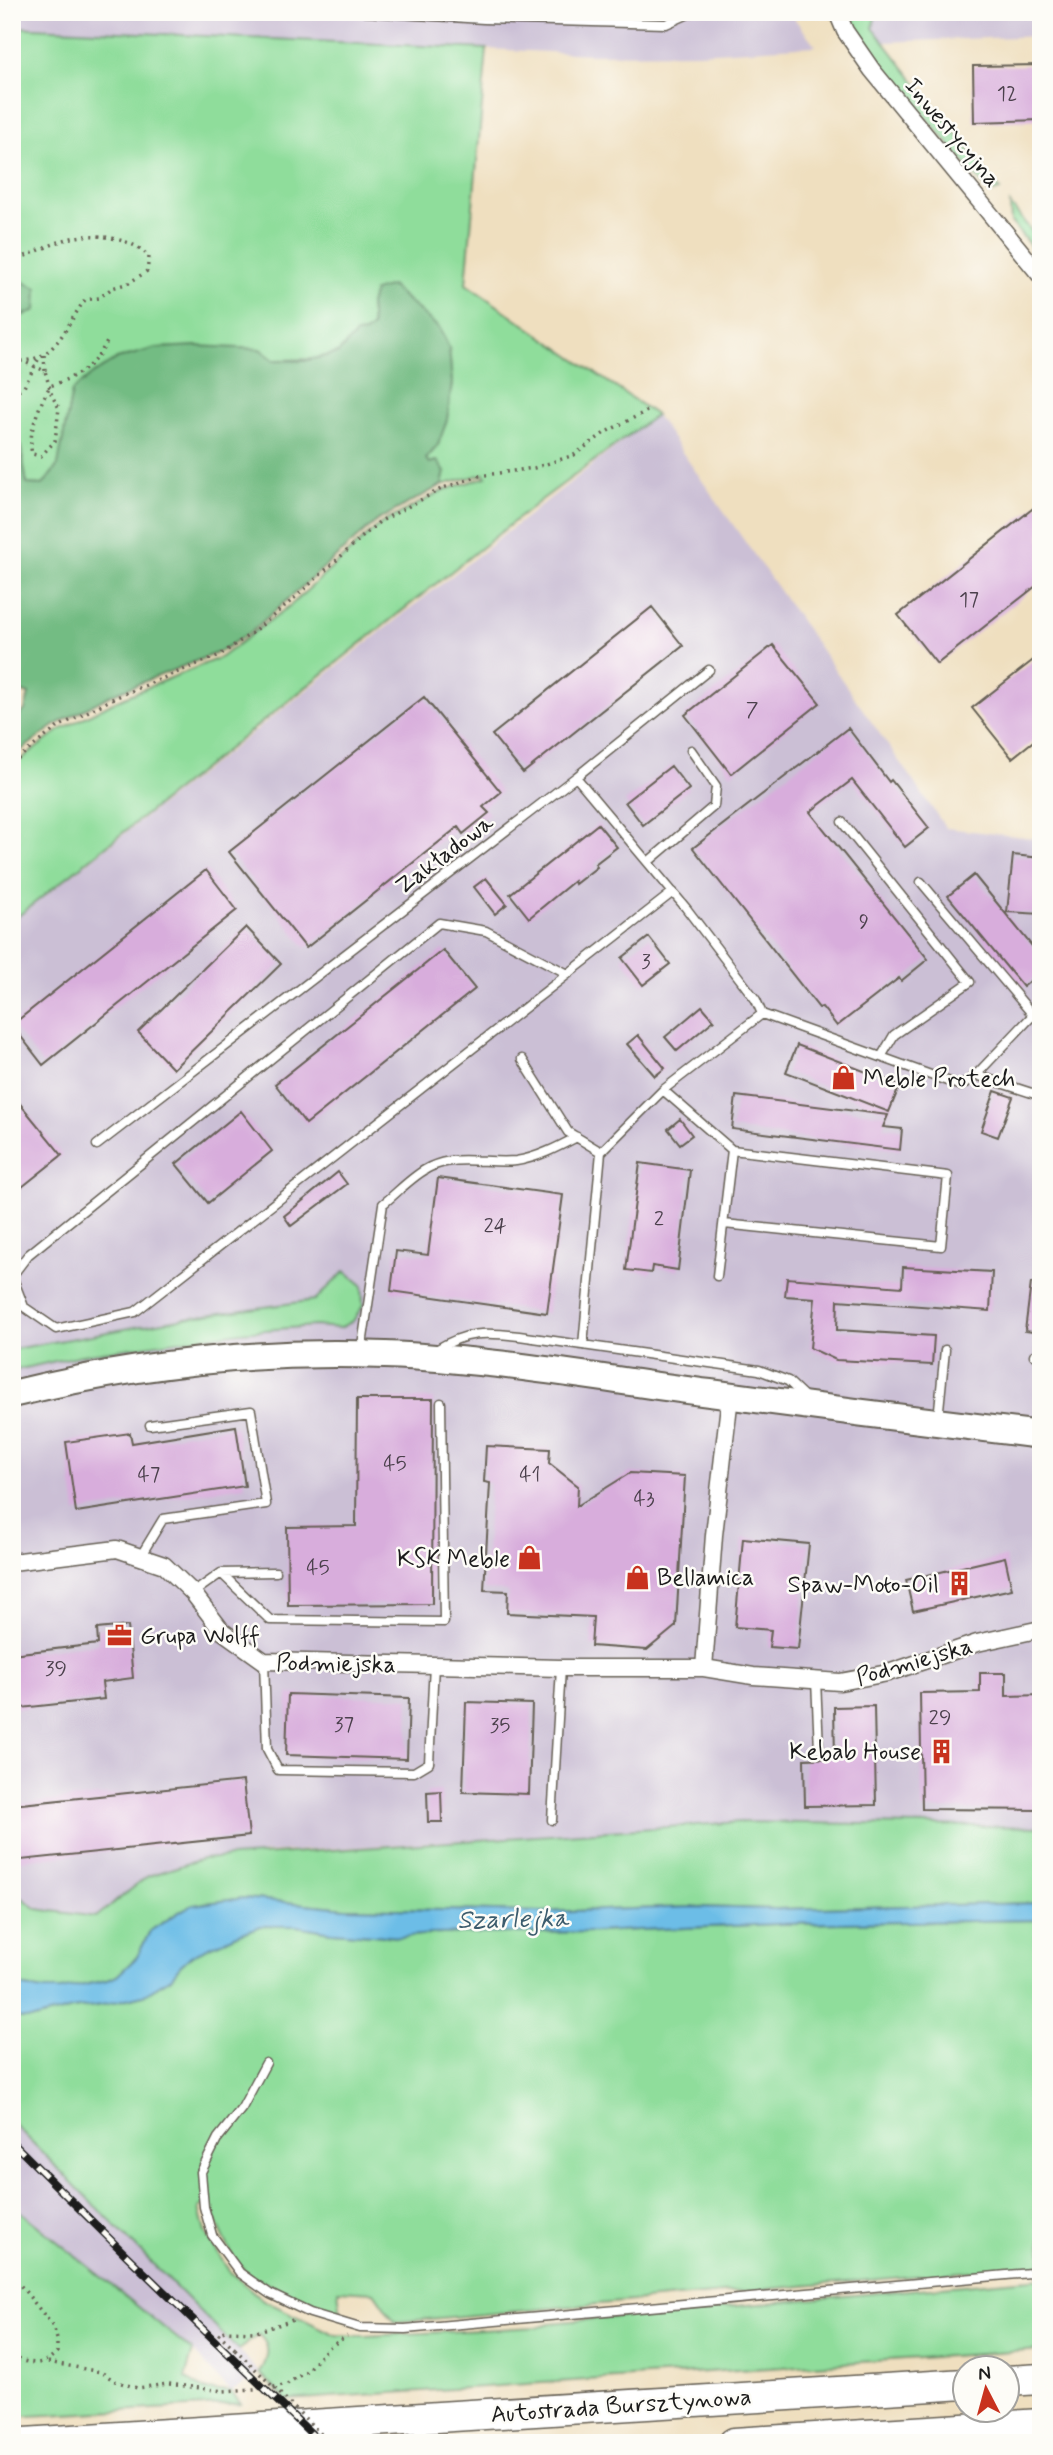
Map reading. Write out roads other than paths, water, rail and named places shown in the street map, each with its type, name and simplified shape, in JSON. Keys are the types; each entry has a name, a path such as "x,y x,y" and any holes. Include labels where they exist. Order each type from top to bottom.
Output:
{"highway":[{"path":"1021,2380 1041,2379"},
{"name":"Autostrada Bursztynowa","path":"24,2443 951,2385"},
{"name":"Autostrada Bursztynowa","path":"734,2443 1041,2424"}],"main road":[{"path":"12,1394 81,1378 219,1359 360,1354 499,1366 1041,1436"}],"street":[{"name":"Inwestycyjna","path":"837,12 845,31 872,70 1041,276"},
{"path":"704,1668 714,1535 730,1396"},
{"name":"Podmiejska","path":"12,1562 117,1549 164,1565 193,1593 222,1631 264,1661 561,1668 704,1668 753,1676 840,1682 888,1673 977,1643 1041,1629"}],"lane":[{"path":"364,12 484,19 666,23 694,12"},
{"name":"Zakładowa","path":"97,1145 576,777 709,670"},
{"path":"648,862 714,806 716,786 691,750"},
{"path":"576,777 673,892 756,1000 762,1014 961,1087 976,1075 1041,1007"},
{"path":"842,822 970,982 894,1035 881,1057"},
{"path":"921,883 1041,1021"},
{"path":"568,974 486,931 439,923 28,1255 12,1276 24,1307 56,1329 135,1312 568,974 673,892"},
{"path":"583,1345 601,1152 663,1090 762,1014"},
{"path":"523,1059 568,1132 601,1152"},
{"path":"976,1075 1041,1096"},
{"path":"663,1090 732,1150 948,1176 941,1246 724,1224"},
{"path":"360,1354 383,1205 427,1168 438,1164 465,1159 517,1161 552,1150 577,1137"},
{"path":"717,1276 732,1150"},
{"path":"424,1358 456,1339 488,1332 759,1370 788,1381 813,1406"},
{"path":"937,1422 945,1350"},
{"path":"220,1573 270,1620 444,1622 441,1403"},
{"path":"140,1557 163,1519 267,1504 251,1411 150,1425"},
{"path":"193,1593 220,1573 276,1572"},
{"path":"264,1661 267,1749 278,1770 414,1772 429,1763 434,1665"},
{"path":"552,1820 561,1668"},
{"path":"816,1680 819,1749"},
{"path":"265,2063 242,2108 218,2138 201,2172 204,2207 212,2235 240,2273 270,2294 310,2313 360,2328 405,2329 1041,2272"}],"water":[{"name":"Szarlejka","path":"244,1898 346,1908 543,1912 693,1907 776,1909 1041,1903 1041,1920 777,1924 399,1937 332,1932 297,1926 261,1926 192,1955 171,1978 143,1995 34,2019 12,2016 12,1985 61,1990 107,1980 117,1976 137,1957 150,1931 184,1909 193,1905"}],"railway":[{"path":"12,2142 321,2443"}],"place":[{"name":"Meble Protech","path":"843,1078"},
{"name":"KSK Meble","path":"530,1558"},
{"name":"Bellamica","path":"637,1577"},
{"name":"Spaw-Moto-Oil","path":"959,1584"},
{"name":"Grupa Wolff","path":"120,1635"},
{"name":"Kebab House","path":"941,1751"}]}
